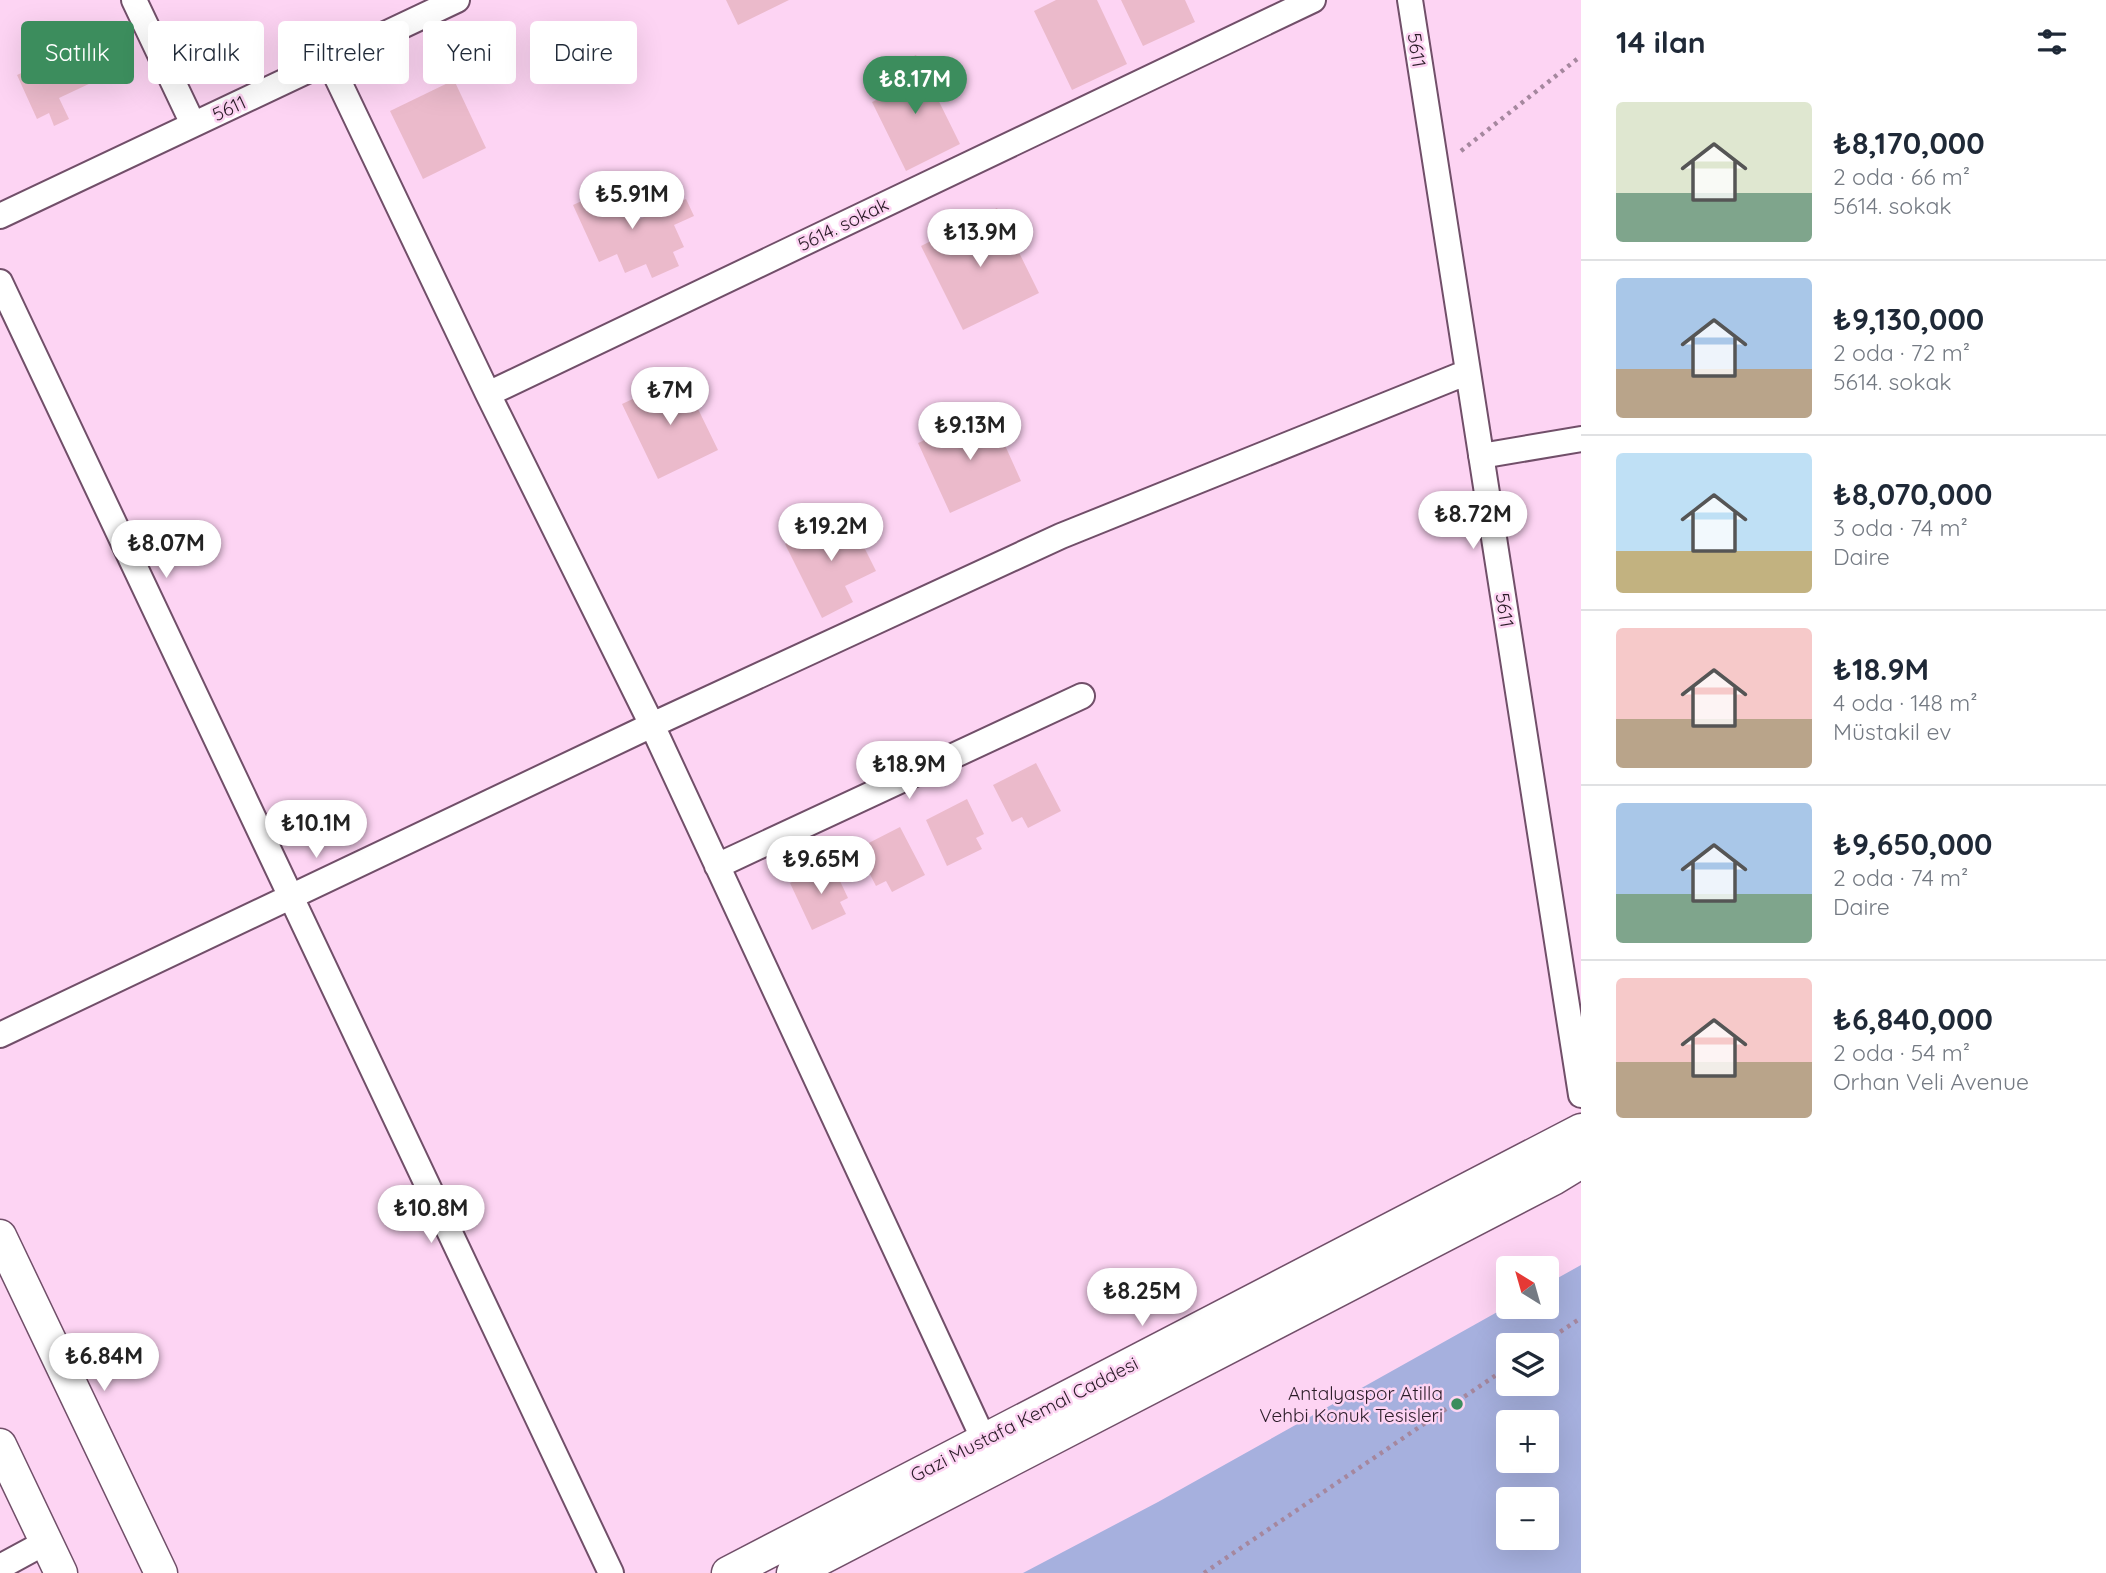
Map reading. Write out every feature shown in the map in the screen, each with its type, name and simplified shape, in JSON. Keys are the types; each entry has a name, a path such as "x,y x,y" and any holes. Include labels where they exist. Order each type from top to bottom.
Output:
{"street":[{"path":"134,0 193,124"},
{"name":"5611","path":"409,23 457,0"},
{"name":"5614. sokak","path":"488,394 1312,0"},
{"name":"5611","path":"1410,0 1581,1095"},
{"name":"5611","path":"0,216 279,84"},
{"path":"340,84 488,394 652,725 984,1440"},
{"path":"0,282 611,1573"},
{"path":"0,1035 652,725 1061,536 1468,372"},
{"path":"1481,456 1581,439"},
{"path":"717,866 1082,695"},
{"name":"Gazi Mustafa Kemal Caddesi","path":"728,1573 1581,1129"},
{"name":"Gazi Mustafa Kemal Caddesi","path":"793,1573 1541,1186 1581,1162"},
{"path":"0,1236 161,1573"},
{"path":"0,1445 61,1573"},
{"path":"0,1567 46,1542"}],"path":[{"path":"1436,172 1581,56"},
{"path":"1558,1333 1581,1318"},
{"path":"1204,1573 1496,1375"}],"shaded area":[{"name":"Antalyaspor Atilla Vehbi Konuk Tesisleri","path":"1581,1265 1581,1573 1023,1573 1158,1502 1496,1313 1496,1320 1559,1320 1559,1277"}],"building":[{"path":"726,0 789,0 738,25"},
{"path":"1056,0 1097,0 1127,64 1072,90 1034,11"},
{"path":"1121,0 1185,0 1195,22 1143,46"},
{"path":"916,55 960,144 906,171 872,102 898,90 888,69"},
{"path":"21,84 89,84 59,98 69,119 54,126 49,113 37,119"},
{"path":"446,84 456,84 486,148 423,179 390,111"},
{"path":"621,183 637,220 686,199 694,216 674,225 684,247 673,252 679,266 652,278 646,264 625,273 617,254 599,262 573,205"},
{"path":"997,208 1039,293 963,330 921,246"},
{"path":"682,376 718,450 658,479 622,404"},
{"path":"990,412 1021,481 950,513 918,443"},
{"path":"847,513 876,571 845,586 853,602 822,618 785,544"},
{"path":"1036,763 1061,811 1028,828 1022,817 1012,822 993,785"},
{"path":"967,799 984,834 976,838 982,849 947,866 926,820"},
{"path":"900,827 925,875 892,892 886,881 876,886 857,849"},
{"path":"832,864 848,898 840,902 846,914 812,930 790,883"}],"place":[{"name":"Antalyaspor Atilla Vehbi Konuk Tesisleri","path":"1457,1404"}]}
